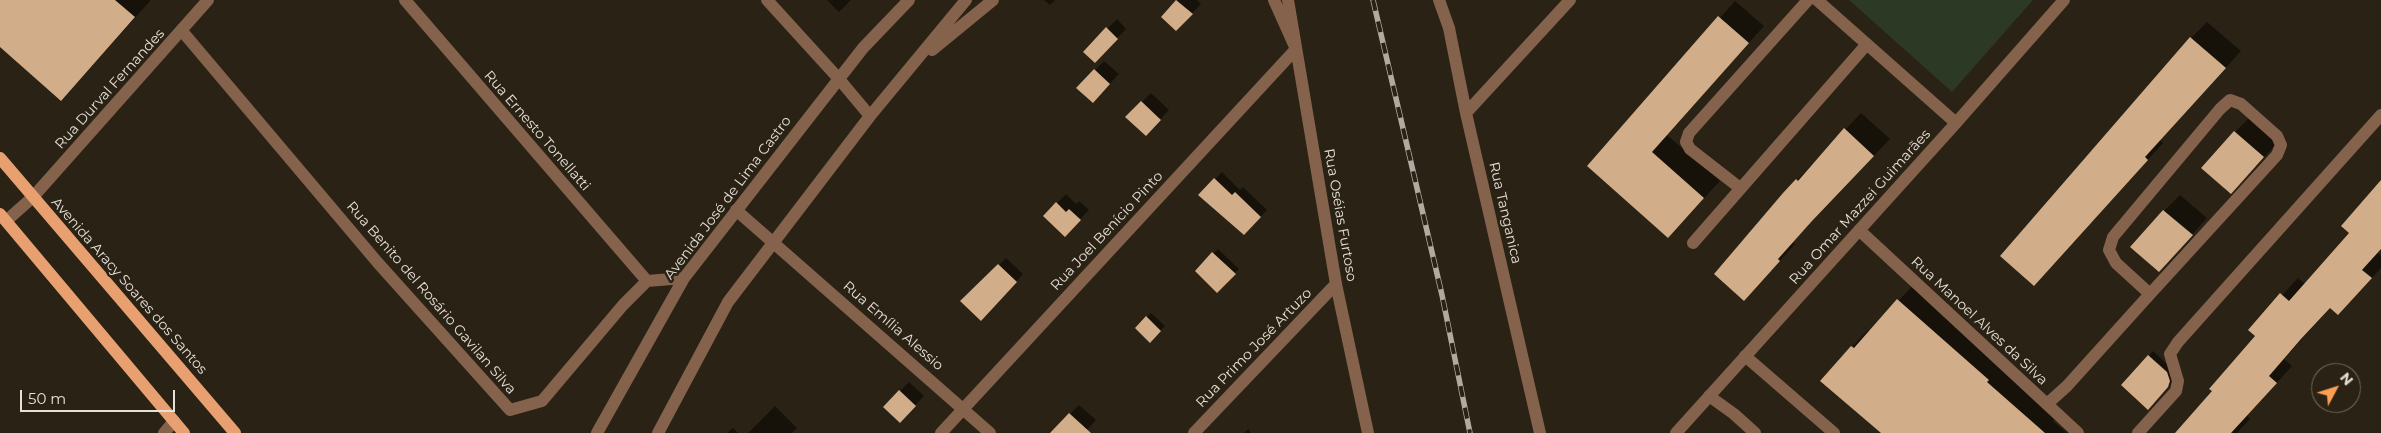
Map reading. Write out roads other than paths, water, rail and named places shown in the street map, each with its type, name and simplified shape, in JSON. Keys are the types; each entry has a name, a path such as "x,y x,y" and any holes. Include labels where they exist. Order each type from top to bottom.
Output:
{"main road":[{"name":"Avenida Aracy Soares dos Santos","path":"0,158 236,433"},
{"path":"3,217 184,433"}],"street":[{"name":"Rua Durval Fernandes","path":"3,217 33,198 208,0"},
{"name":"Rua Ernesto Tonellatti","path":"405,0 647,281"},
{"path":"767,0 870,116"},
{"path":"863,48 898,0"},
{"name":"Avenida José de Lima Castro","path":"597,433 684,278 863,48 909,0"},
{"path":"658,433 728,302 870,116 966,0"},
{"path":"913,66 992,0"},
{"path":"1274,0 1296,49"},
{"name":"Rua Oséias Furtoso","path":"1288,0 1336,284 1368,433"},
{"name":"Rua Tanganica","path":"1439,0 1449,28 1466,113 1540,433"},
{"path":"1446,0 1449,28"},
{"path":"1466,113 1570,0"},
{"path":"1740,188 1690,149 1686,142 1689,133 1808,0"},
{"path":"1817,0 1956,124"},
{"name":"Rua Omar Mazzei Guimarães","path":"1676,433 1956,124 2064,0"},
{"name":"Rua Benito del Rosário Gavilan Silva","path":"182,31 378,263 510,410 542,401 623,305 647,281"},
{"path":"1693,243 1867,44"},
{"name":"Rua Joel Benício Pinto","path":"940,433 1296,49"},
{"path":"2047,404 2150,294 2278,155 2281,145 2276,136 2241,104 2230,100 2220,109 2113,237 2108,250 2116,263 2150,294"},
{"path":"2138,433 2176,391 2178,381 2170,354 2178,342 2381,115"},
{"name":"Rua Emília Alessio","path":"736,210 775,242 990,433"},
{"name":"Rua Manoel Alves da Silva","path":"1859,230 2078,433"},
{"path":"647,281 684,278"},
{"name":"Rua Primo José Artuzo","path":"1194,433 1336,284"},
{"path":"1745,356 1830,432"},
{"path":"1709,396 1734,414 1755,433"},
{"path":"164,433 174,421"}],"railway":[{"path":"1373,0 1442,295 1470,433"}]}
